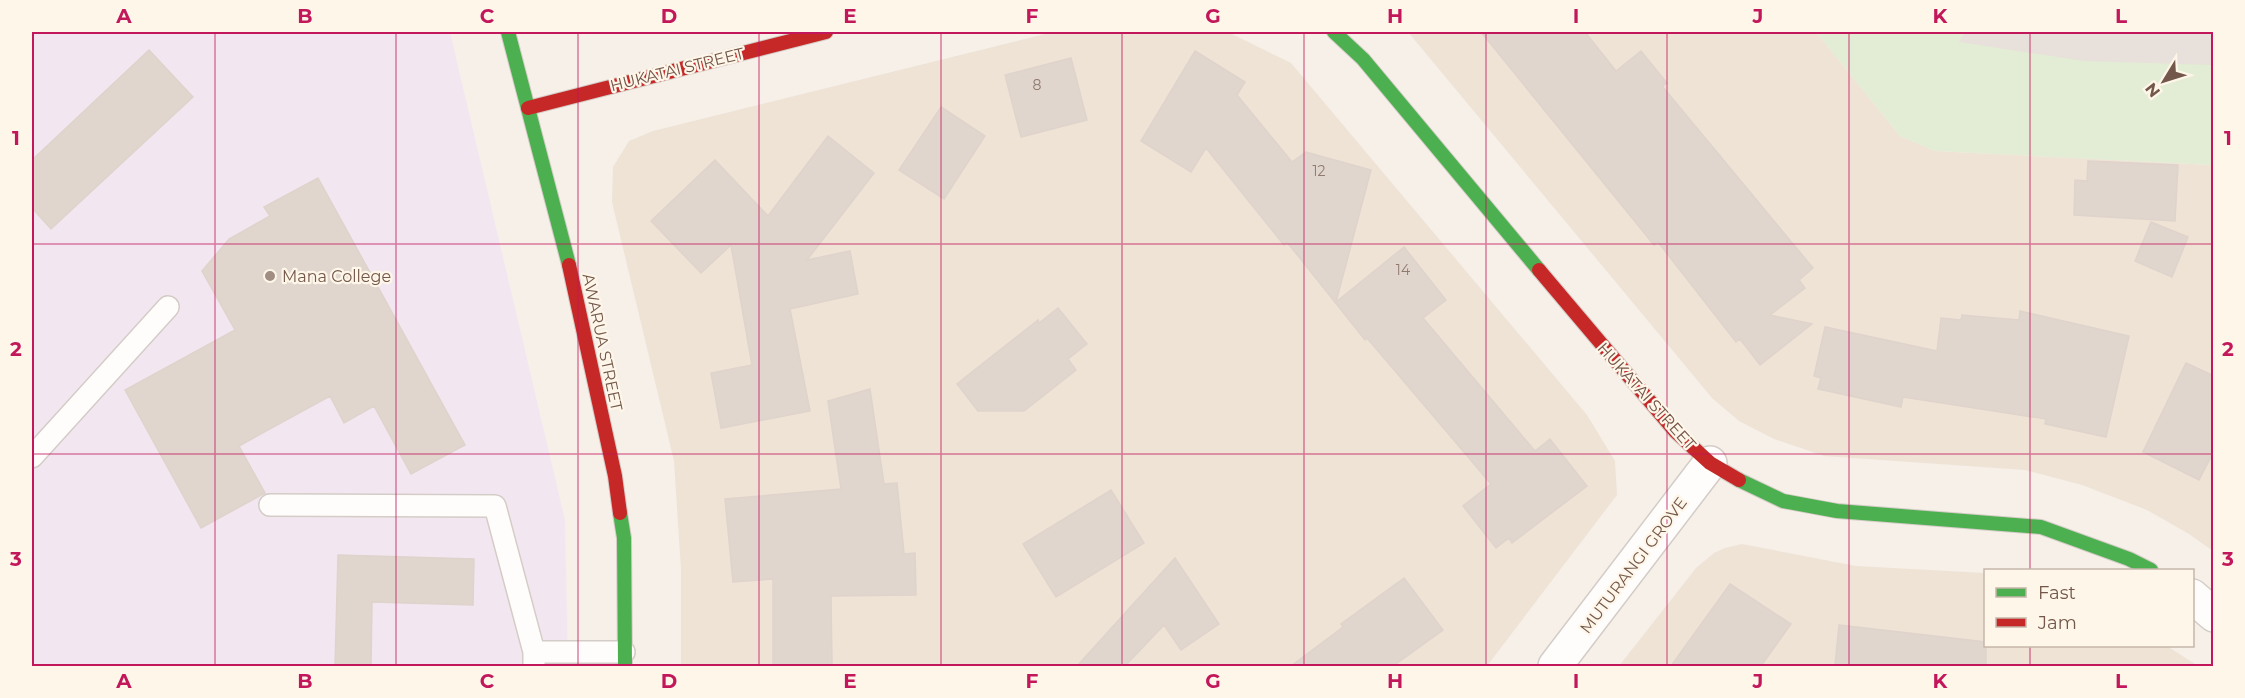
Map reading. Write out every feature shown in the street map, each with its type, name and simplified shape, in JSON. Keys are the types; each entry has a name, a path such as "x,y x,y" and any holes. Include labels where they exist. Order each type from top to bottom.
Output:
{"street":[{"name":"AWARUA STREET","path":"508,32 571,272 615,476 624,538 624,659"},
{"name":"HUKATAI STREET","path":"528,108 790,36 826,32"},
{"name":"HUKATAI STREET","path":"1334,32 1364,59 1648,401 1675,431 1710,463 1750,486 1783,501 1837,511 2041,527 2129,559 2149,569"},
{"name":"MUTURANGI GROVE","path":"1555,666 1710,463"},
{"path":"2194,597 2214,615"}],"lane":[{"path":"32,457 168,307"},
{"path":"270,505 495,506 534,659 624,659"}],"shaded area":[{"name":"Mana College","path":"32,32 450,32 565,520 568,666 32,666"},
{"path":"1053,32 1228,32 1291,63 1587,415 1615,461 1617,495 1487,666 681,666 681,570 674,461 612,202 613,167 629,141 653,131"},
{"path":"1408,32 1816,32 1900,136 1935,151 2213,165 2213,551 2147,510 2082,485 2025,470 1824,456 1774,439 1739,421 1712,398"},
{"path":"1901,32 2213,32 2213,88 1964,80"},
{"path":"1742,544 1856,566 1984,573 1984,647 2169,647 2198,666 1619,666 1696,568 1714,553"}],"green space":[{"path":"1816,32 1965,32 1959,42 2084,61 2213,65 2213,165 1935,151 1900,136"}],"building":[{"path":"1481,32 1585,32 1616,71 1641,51 1667,83 1662,86 1813,268 1799,280 1805,288 1770,315 1812,324 1760,365 1740,339 1736,342 1658,242 1654,245"},
{"path":"149,50 193,97 51,229 32,208 32,160"},
{"path":"1195,51 1245,82 1237,95 1292,162 1306,152 1371,170 1336,302 1404,247 1446,300 1423,318 1535,451 1550,439 1587,486 1512,543 1509,538 1496,548 1463,506 1491,484 1367,338 1365,340 1287,242 1284,245 1206,148 1191,172 1141,141"},
{"path":"1071,58 1087,120 1021,137 1005,75"},
{"path":"941,107 985,136 944,199 899,170"},
{"path":"828,136 874,173 807,260 850,251 858,294 790,309 810,411 721,428 711,373 752,365 731,245 701,273 651,221 715,160 768,216"},
{"path":"2088,161 2178,165 2175,221 2074,215 2075,180 2087,181"},
{"path":"318,178 465,445 411,474 374,406 344,423 330,396 239,446 265,493 201,528 125,390 235,330 202,271 229,239 270,216 264,207"},
{"path":"2151,222 2188,237 2172,277 2135,261"},
{"path":"1058,308 1087,344 1068,359 1076,370 1024,411 978,411 957,384 1038,320 1039,323"},
{"path":"2020,311 2129,336 2106,437 2045,424 2046,419 1903,397 1901,407 1818,389 1821,378 1814,376 1825,327 1937,351 1941,318 1961,320 1962,315 2019,320"},
{"path":"2186,363 2214,376 2214,451 2199,480 2143,452"},
{"path":"870,389 884,484 897,483 904,554 915,553 916,595 831,596 832,666 773,666 773,579 733,582 725,499 841,489 828,401"},
{"path":"1111,490 1144,543 1056,597 1023,544"},
{"path":"338,555 474,559 473,605 372,602 371,666 335,666"},
{"path":"1175,558 1219,624 1181,650 1164,625 1125,666 1077,666"},
{"path":"1404,578 1443,630 1393,666 1291,666 1343,627 1341,624"},
{"path":"1730,584 1791,624 1761,666 1671,666"},
{"path":"1839,625 1984,642 1984,647 1986,647 1986,666 1835,666"}],"traffic: fast":[{"path":"508,32 569,265"},
{"path":"1334,32 1363,59 1539,270"},
{"path":"1739,480 1783,501 1837,511 2041,527 2129,559 2149,569"},
{"path":"620,513 624,538 625,666"}],"traffic: jam":[{"path":"528,108 826,32"},
{"path":"569,265 615,476 620,513"},
{"path":"1539,270 1675,431 1710,463 1739,480"}],"place":[{"name":"Mana College","path":"270,276"}]}
